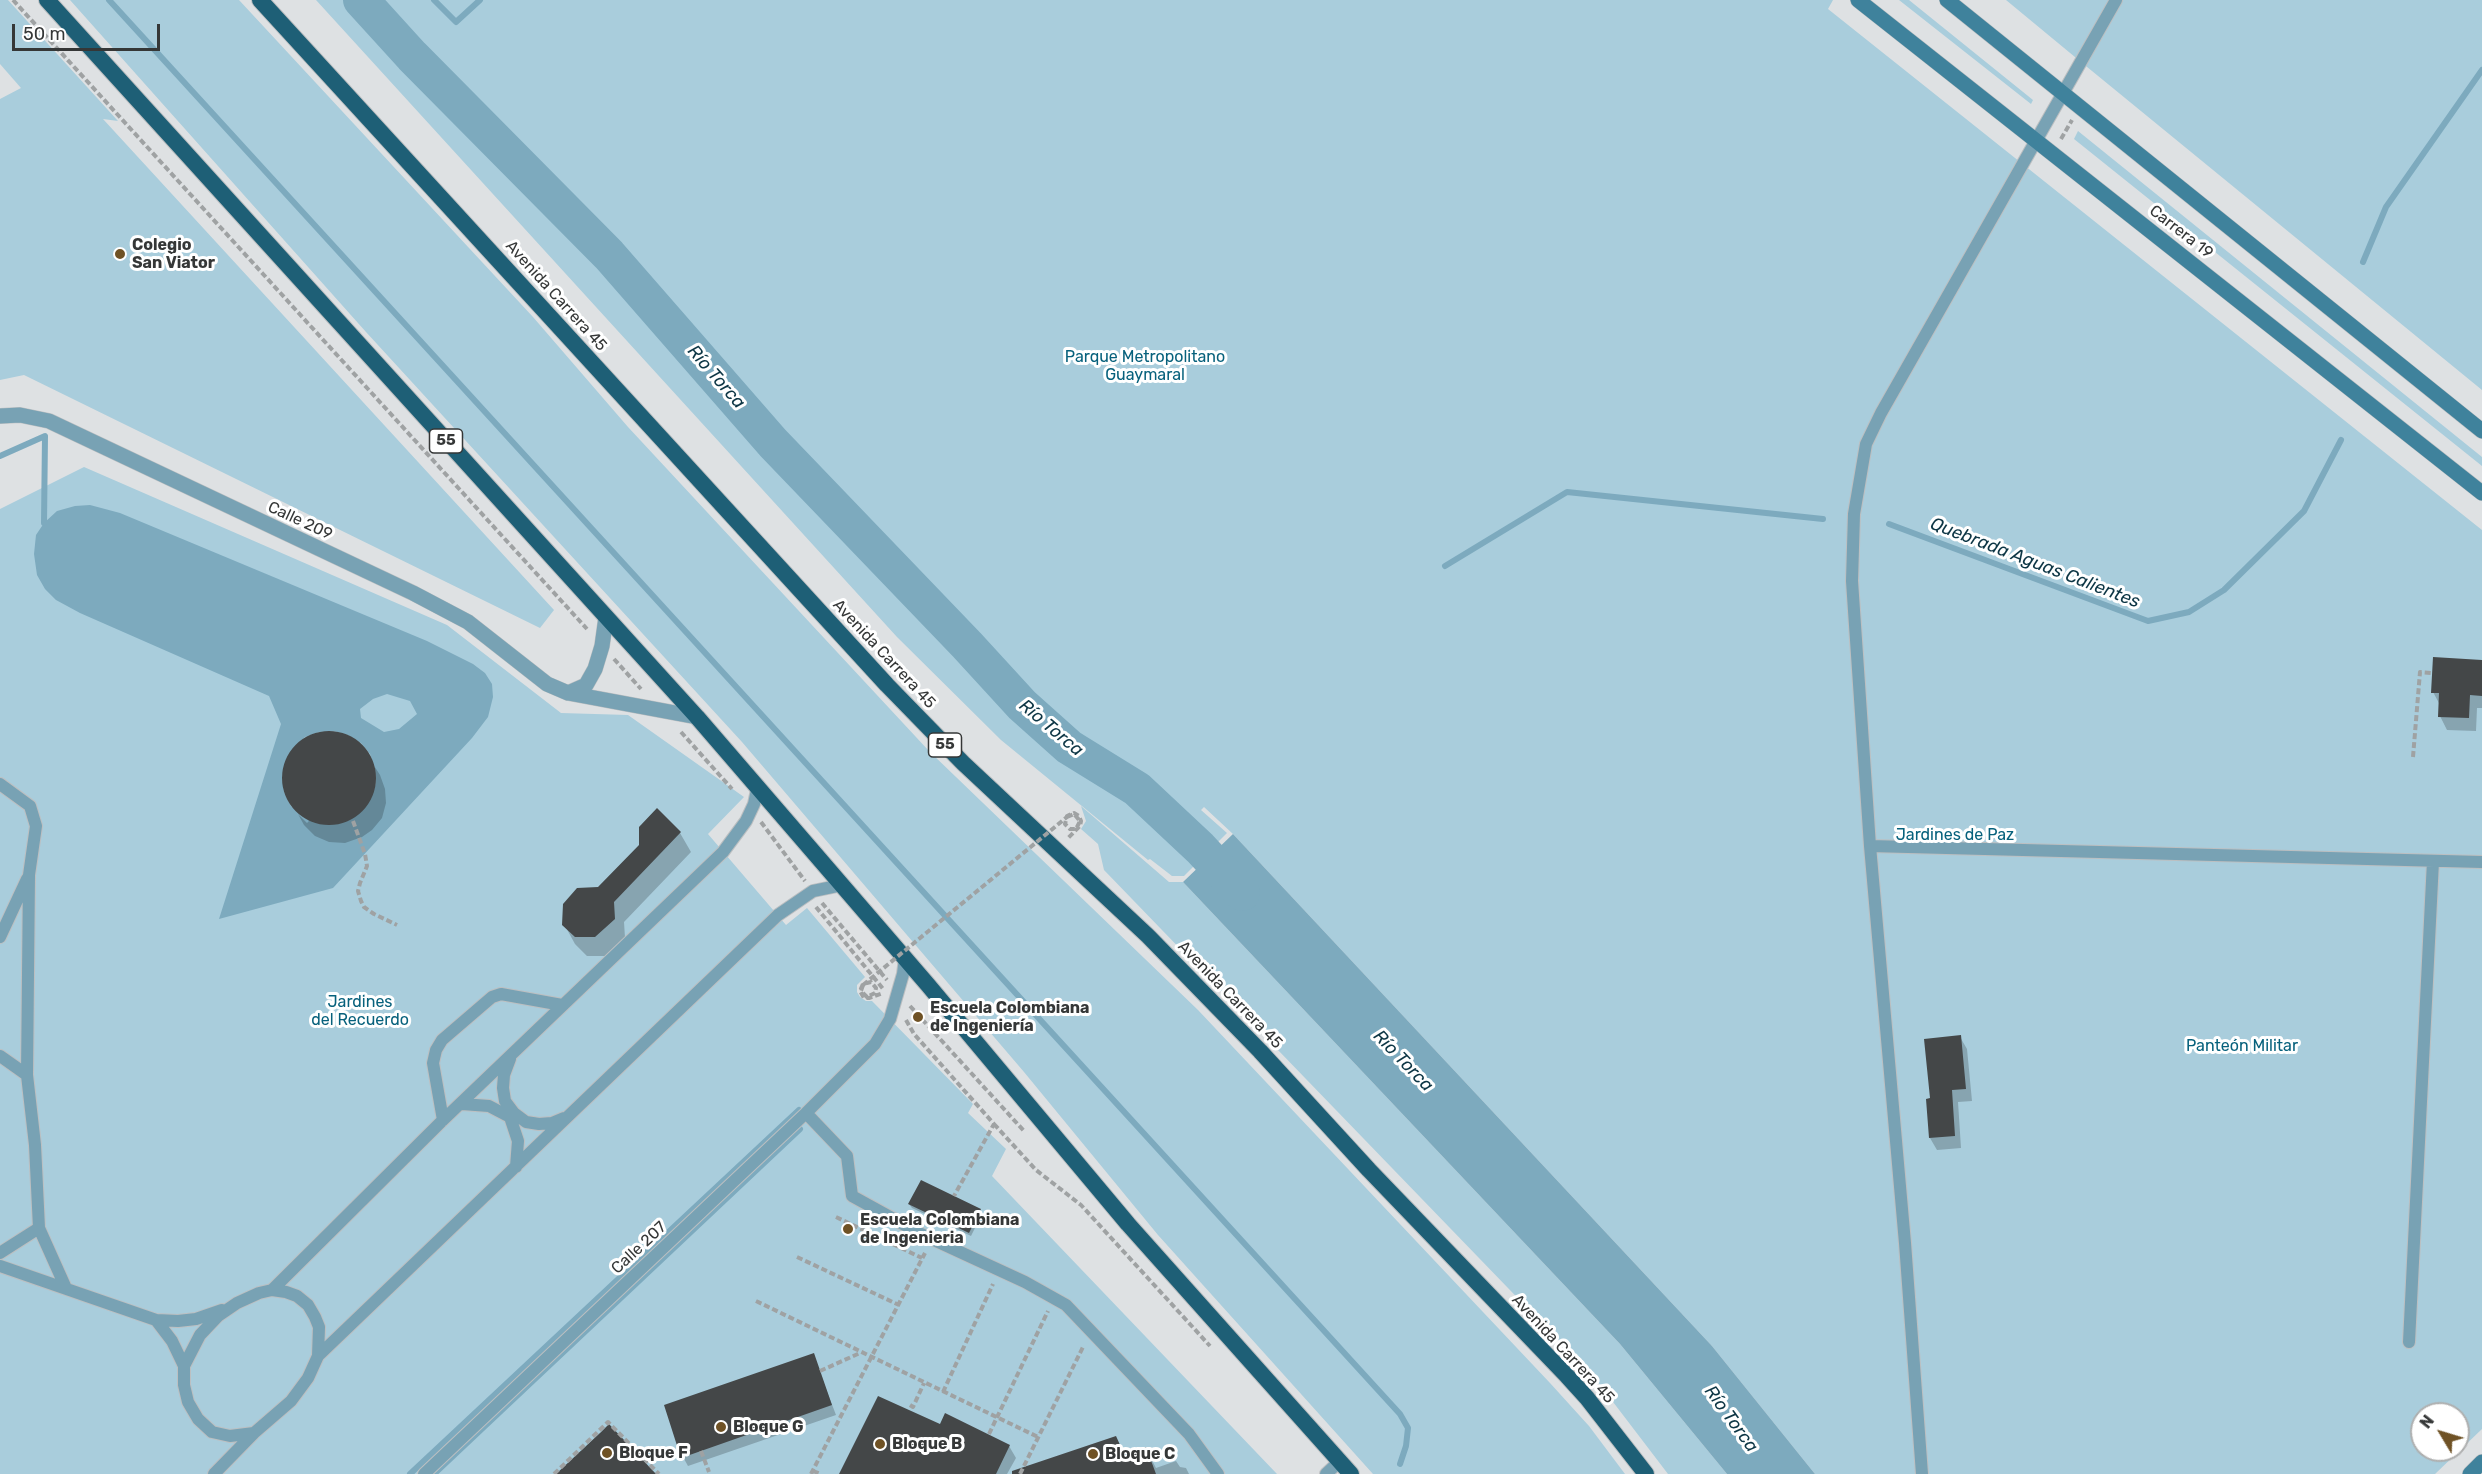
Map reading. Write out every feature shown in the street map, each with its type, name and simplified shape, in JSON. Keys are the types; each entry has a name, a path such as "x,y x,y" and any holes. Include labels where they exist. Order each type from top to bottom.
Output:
{"highway":[{"name":"55","path":"47,0 758,785 1128,1224 1345,1468"},
{"name":"Avenida Carrera 45","path":"260,0 887,685 963,763 1148,936 1260,1050 1369,1170 1567,1376 1646,1474"}],"main road":[{"name":"Carrera 19","path":"1858,0 2482,493"},
{"name":"Carrera 19","path":"1947,0 2482,431"},
{"path":"2470,1474 2482,1462"}],"street":[{"name":"Calle 209","path":"0,416 20,415 50,421 413,593 468,622 547,684 568,693 697,717"},
{"path":"568,693 586,685 595,669 602,646 606,617"}],"lane":[{"path":"1922,1474 1905,1243 1870,846 1852,581 1854,514 1866,444 1893,392 2116,0"},
{"path":"0,784 30,806 36,826 29,875 27,1075 35,1145 39,1228 64,1286"},
{"path":"272,1290 443,1120 723,852 736,837 751,809 758,785"},
{"path":"1870,846 2482,862"},
{"path":"2409,1342 2433,861"},
{"path":"0,937 29,875"},
{"path":"214,1474 254,1433 291,1401 308,1378 318,1356 777,915 809,893 842,885"},
{"name":"Calle 207","path":"424,1474 806,1113 875,1044 884,1032 897,998 905,958"},
{"path":"443,1120 433,1063 436,1050 442,1040 501,993 562,1005"},
{"path":"511,1055 504,1075 503,1088 506,1101 514,1113 526,1122 538,1124 552,1123 570,1115"},
{"path":"0,1056 27,1075"},
{"path":"462,1104 489,1106 510,1117 518,1141 516,1167"},
{"path":"806,1113 847,1156 852,1196 932,1239 1025,1282 1075,1312 1190,1434 1218,1474"},
{"path":"0,1253 39,1228"},
{"path":"0,1266 64,1286 156,1320 196,1319 259,1293 272,1290 297,1296 308,1305 319,1327 318,1356"},
{"path":"184,1366 200,1335 218,1316 237,1303"},
{"path":"156,1320 172,1341 184,1366 184,1385 188,1402 198,1419 212,1432 230,1436 254,1433"},
{"path":"1326,1474 1345,1468"}],"path":[{"path":"13,0 751,809 809,893 897,998 1032,1140"},
{"path":"2052,153 2080,107"},
{"path":"2067,133 2072,126"},
{"path":"2413,757 2420,672 2432,674"},
{"path":"874,996 869,998 864,998 862,996 860,988 865,982 868,982 875,986 875,993 872,996 867,998 862,993 863,985 872,977 908,948 925,933 952,912 961,904 1058,824 1067,817 1069,815 1074,814 1079,818 1080,823 1076,829 1071,829 1065,824 1065,819 1067,816 1069,814 1074,813 1079,816 1081,823 1078,828"},
{"path":"353,823 365,854 367,866 358,891 361,901 364,907 374,914 397,925"},
{"path":"809,893 897,998 914,1034 1036,1170 1081,1205 1216,1352"},
{"path":"954,1196 994,1124"},
{"path":"836,1217 922,1258"},
{"path":"821,1474 812,1472 932,1239"},
{"path":"796,1257 899,1305"},
{"path":"943,1392 994,1283"},
{"path":"756,1301 1038,1437"},
{"path":"988,1434 1050,1308"},
{"path":"1020,1474 1087,1338"},
{"path":"820,1371 860,1353"},
{"path":"910,1405 913,1407 924,1383"},
{"path":"554,1474 608,1422 658,1474"},
{"path":"701,1451 709,1472"}],"green space":[{"name":"Colegio San Viator","path":"0,0 8,0 118,121 103,119 554,610 540,628 24,375 0,380 0,99 21,88 0,64"},
{"path":"70,0 239,0 533,317 628,427 929,751 1198,1010 1550,1383 1589,1426 1625,1474 1373,1474 1158,1235 1024,1072 742,742 366,332"},
{"name":"Jardines de Paz","path":"316,0 1833,0 1828,9 2482,530 2482,1429 2470,1440 2470,1402 2410,1402 2410,1462 2448,1462 2435,1474 1815,1474 1712,1346 1233,834 1204,807 1201,810 1227,833 1184,876 1172,876 1150,859 1148,860 1001,740 897,637"},
{"path":"1899,0 1909,0 2033,100 2031,104"},
{"path":"2006,0 2482,0 2482,390 2081,62"},
{"path":"2078,131 2482,457 2482,466 2074,139"},
{"name":"Jardines del Recuerdo","path":"84,467 447,625 561,713 628,715 744,797 708,834 786,925 807,908 865,977 857,985 860,997 866,1001 872,1001 973,1104 968,1113 1006,1149 992,1176 1277,1474 0,1474 0,509"},
{"path":"1081,806 1169,882 1183,882 1620,1344 1727,1474 1668,1474 1594,1377 1104,870 1098,844 1081,829 1086,821"}],"water":[{"path":"90,505 120,513 427,641 473,664 485,673 492,684 493,697 488,717 472,738 333,888 219,919 281,724 269,696 80,613 56,600 45,589 37,575 34,554 36,535 44,523 57,511","holes":["387,694 410,701 417,714 399,729 384,732 361,718 360,709 373,699","334,731 348,735 361,743 370,754 375,768 376,783 371,798 362,811 351,818 333,824 317,823 303,817 291,806 284,792 282,776 286,760 294,747 305,737 319,732"]},
{"path":"1233,834 1712,1346 1815,1474 1727,1474 1620,1344 1183,882"}],"building":[{"path":"2433,657 2482,660 2482,696 2470,695 2469,718 2438,717 2439,693 2431,693"},
{"path":"329,731 347,735 362,745 372,760 376,778 372,796 362,811 347,821 329,825 311,821 296,811 286,796 282,778 286,760 296,745 311,735"},
{"path":"657,808 681,832 614,902 615,919 595,937 575,937 562,925 563,904 577,888 598,887 639,845 639,827"},
{"path":"1961,1035 1966,1089 1952,1090 1955,1136 1929,1138 1926,1099 1930,1098 1924,1039"},
{"path":"921,1180 981,1209 969,1233 908,1204"},
{"name":"Bloque G","path":"814,1353 832,1405 681,1458 664,1405"},
{"path":"878,1396 940,1424 945,1413 1010,1445 996,1474 839,1474"},
{"name":"Bloque F","path":"609,1424 656,1474 556,1474 600,1433"},
{"name":"Bloque C","path":"1116,1436 1125,1456 1146,1447 1156,1474 1012,1474 1012,1471"}],"waterway":[{"path":"109,0 1400,1414 1408,1428 1406,1446 1400,1464"},
{"name":"Río Torca","path":"361,0 412,56 609,255 773,443 1022,705 1069,747 1137,789 1200,848 1242,893"},
{"path":"434,0 456,22 480,0"},
{"name":"Quebrada Aguas Calientes","path":"2363,262 2386,207 2482,70"},
{"path":"0,456 45,436 44,523"},
{"name":"Quebrada Aguas Calientes","path":"1889,524 2148,621 2189,612 2224,590 2304,511 2341,440"},
{"name":"Quebrada Aguas Calientes","path":"1445,566 1567,492 1823,519"},
{"path":"410,1474 799,1110"},
{"path":"434,1474 800,1129"}],"place":[{"name":"Colegio San Viator","path":"120,254"},
{"name":"Escuela Colombiana de Ingeniería","path":"918,1017"},
{"name":"Escuela Colombiana de Ingenieria","path":"848,1229"},
{"name":"Bloque G","path":"721,1427"},
{"name":"Bloque B","path":"880,1444"},
{"name":"Bloque F","path":"607,1453"},
{"name":"Bloque C","path":"1093,1454"}],"park label":[{"name":"Parque Metropolitano Guaymaral","path":"1145,366"},
{"name":"Panteón Militar","path":"2242,1046"}]}
